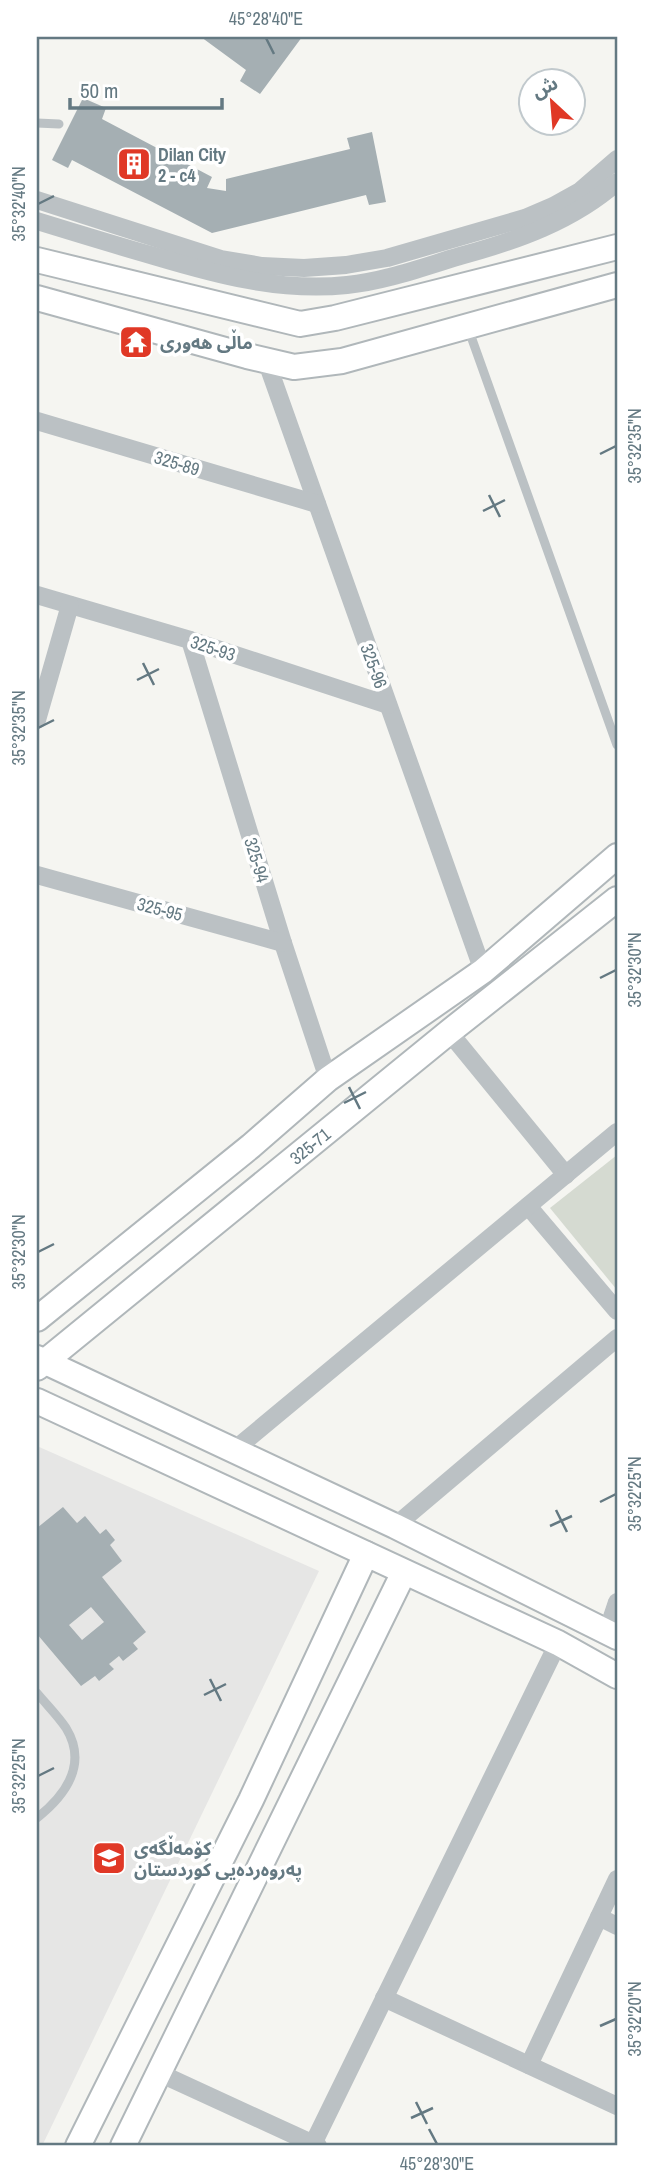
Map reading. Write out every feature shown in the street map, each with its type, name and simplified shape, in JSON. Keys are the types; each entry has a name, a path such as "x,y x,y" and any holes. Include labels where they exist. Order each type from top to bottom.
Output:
{"street":[{"path":"37,221 219,275 261,284 305,287 348,285 391,277 528,226 553,206 580,191 617,159"},
{"path":"37,200 221,259 262,266 304,268 387,258 561,220 589,204 617,182"},
{"path":"37,260 300,324 335,318 617,247"},
{"path":"37,298 294,367 342,361 617,285"},
{"name":"325-96","path":"266,360 483,971"},
{"name":"325-89","path":"37,421 317,504"},
{"name":"325-93","path":"37,595 190,640 388,705"},
{"path":"37,720 70,605"},
{"name":"325-94","path":"190,640 283,943 328,1079"},
{"path":"37,1319 251,1146 328,1079 483,971 617,856"},
{"name":"325-95","path":"37,876 283,943"},
{"name":"325-71","path":"39,1363 617,899"},
{"path":"449,1032 566,1175"},
{"path":"233,1451 617,1132"},
{"path":"528,1206 617,1311"},
{"path":"395,1526 617,1338"},
{"path":"39,1363 395,1526 612,1634 617,1602"},
{"path":"37,1401 558,1643 617,1676"},
{"path":"78,2146 251,1800 366,1555"},
{"path":"123,2146 404,1572"},
{"path":"159,2073 315,2145 558,1643"},
{"path":"529,2065 617,1879"},
{"path":"599,1917 617,1926"},
{"path":"384,1998 617,2106"}],"lane":[{"path":"40,125 59,124"},
{"path":"467,326 617,745"},
{"path":"37,1693 66,1728 77,1758 69,1782 53,1806 37,1818"}],"shaded area":[{"path":"617,1155 617,1290 550,1208"},
{"name":"كۆمەڵگەی پەروەردەیی كوردستان","path":"37,1446 319,1571 42,2146 37,2146"}],"building":[{"path":"201,37 302,37 260,94 240,81 246,70"},
{"name":"Dilan City 2 - c4","path":"83,98 106,108 102,119 212,177 207,188 226,191 226,179 350,149 347,138 372,132 386,202 369,205 366,195 212,233 72,160 68,168 52,160"},
{"path":"63,1507 77,1523 85,1516 100,1534 106,1529 115,1540 110,1545 122,1561 102,1577 146,1632 133,1643 138,1649 123,1661 119,1656 109,1664 114,1669 99,1681 95,1676 81,1686 37,1634 37,1528","holes":["91,1607 104,1622 82,1640 69,1625"]}],"place":[{"name":"Dilan City 2 - c4","path":"134,164"},
{"name":"ماڵی هەوری","path":"136,342"},
{"name":"كۆمەڵگەی پەروەردەیی كوردستان","path":"109,1858"}]}
